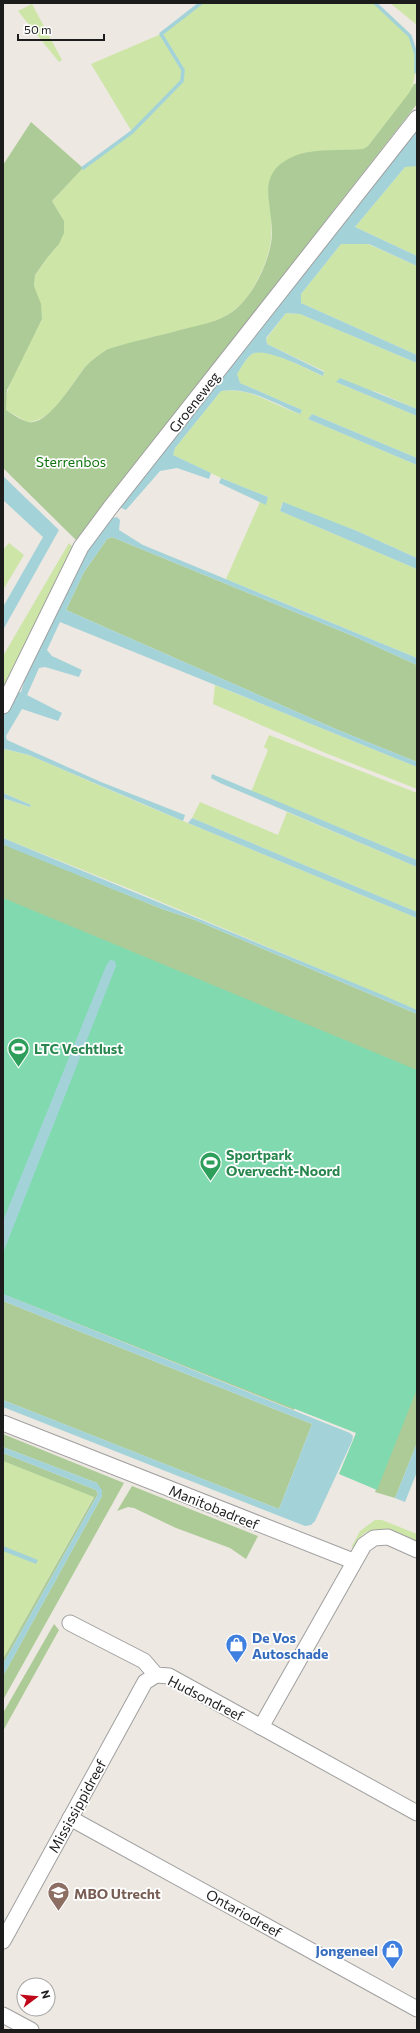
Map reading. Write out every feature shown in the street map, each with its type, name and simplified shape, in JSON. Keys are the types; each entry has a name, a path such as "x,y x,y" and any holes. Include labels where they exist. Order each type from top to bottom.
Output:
{"street":[{"name":"Groeneweg","path":"3,706 81,547 110,508 417,118"},
{"name":"Manitobadreef","path":"3,1423 353,1561"},
{"path":"261,1727 353,1561 364,1545 374,1538 388,1537 417,1550"},
{"name":"Hudsondreef","path":"70,1622 144,1661 156,1675 169,1676 417,1813"},
{"name":"Mississippidreef","path":"3,1942 145,1682 156,1675"},
{"name":"Ontariodreef","path":"70,1818 417,2009"},
{"path":"3,2015 31,2030"}],"green space":[{"path":"201,3 375,3 402,26 413,41 416,64 414,80 410,93 368,146 363,149 353,150 271,222 271,243 260,275 252,290 238,307 212,322 108,349 86,366 61,401 53,409 36,421 27,422 6,410 6,399 18,363 42,319 34,286 35,275 59,244 64,221 52,201 83,168 132,132 91,64 161,34"},
{"path":"390,3 417,3 417,25"},
{"path":"32,4 62,60 59,62 18,11"},
{"name":"Sterrenbos","path":"417,83 417,104 76,540 3,468 3,165 31,122 83,168 52,201 64,221 64,233 59,244 35,275 34,286 41,304 42,319 7,390 6,410 28,422 36,422 52,410 86,366 108,349 209,323 227,315 240,306 254,287 269,254 272,233 268,188 270,178 275,170 284,162 297,155 313,151 363,149 368,146 409,93 414,84"},
{"path":"410,165 417,166 417,256 355,227 405,167"},
{"path":"341,244 368,244 417,266 417,355 301,303 301,294"},
{"path":"286,313 300,314 417,363 417,409 377,392 336,382 417,416 417,458 312,414 308,419 417,465 417,558 357,531 282,503 280,511 417,569 417,658 226,579 260,502 266,504 268,497 221,478 173,455 175,448 221,391 242,391 300,414 302,410 240,383 236,374 252,354 258,352 267,353 287,360 323,376 324,371 267,344 266,339"},
{"path":"112,537 353,636 417,665 417,762 338,730 66,610 84,572 107,539"},
{"path":"9,543 24,555 3,590 3,550"},
{"path":"69,543 74,548 35,625 3,694 3,656"},
{"path":"215,685 417,767 417,789 323,752 213,704"},
{"path":"269,735 417,793 417,860 251,792 268,750 264,747"},
{"path":"4,749 29,755 147,806 417,918 417,1010 135,891 3,838 3,798 30,807 31,805 3,793"},
{"path":"200,802 278,835 287,812 417,867 417,912 192,818"},
{"name":"Sportpark Overvecht-Noord","path":"3,844 162,909 195,920 417,1014 417,1094 294,1410 3,1294"},
{"name":"Sportpark Overvecht-Noord","path":"3,898 417,1070 417,1389 377,1490 339,1474 356,1433 3,1294"},
{"path":"3,1301 312,1424 279,1509 3,1400"},
{"path":"417,1378 417,1443 395,1498 375,1492"},
{"path":"3,1434 124,1483 3,1700 3,1676 102,1496 97,1483 3,1447"},
{"path":"3,1453 96,1490 98,1494 3,1664 3,1659 94,1497 3,1461"},
{"path":"3,1461 94,1496 3,1659"},
{"path":"132,1486 258,1536 246,1559 230,1548 176,1528 134,1508 128,1507 117,1511"},
{"path":"375,1520 382,1520 417,1534 417,1541 392,1532 373,1530 362,1535 358,1539 353,1549 352,1546 360,1531"},
{"path":"54,1624 59,1630 3,1731 3,1713"}],"water":[{"path":"417,127 417,166 405,167 355,227 417,256 417,266 369,244 341,244 301,294 301,303 417,355 417,363 300,314 286,313 266,338 267,344 324,372 323,376 298,364 266,353 258,352 250,356 237,374 240,383 302,410 300,414 252,393 231,390 221,391 175,448 173,455 211,473 209,479 177,468 160,471 126,510 119,507"},
{"path":"340,378 417,409 417,416 336,382"},
{"path":"312,414 417,458 417,465 308,419"},
{"path":"3,476 59,530 3,630 3,607 43,537 3,500"},
{"path":"221,478 268,497 266,505 219,483"},
{"path":"283,502 357,531 417,558 417,569 280,511"},
{"path":"117,517 120,520 119,530 143,545 417,658 417,665 353,636 112,537 107,539 84,572 66,610 338,730 417,762 417,767 60,622 47,650 52,656 82,670 79,677 45,667 39,668 27,695 62,713 58,721 22,709 6,736 7,740 101,782 185,815 183,821 29,755 5,749 3,751 3,717 14,693 21,692 24,682 20,677 63,587 106,519"},
{"path":"212,774 417,860 417,867 220,783 211,778"},
{"path":"3,793 31,805 30,807 3,798"},
{"path":"192,818 417,912 417,918 188,823"},
{"path":"3,838 378,993 417,1010 417,1014 195,920 162,909 11,848 3,844"},
{"path":"110,960 115,961 116,966 3,1253 3,1221 106,966"},
{"path":"3,1294 350,1433 353,1436 352,1441 315,1521 311,1525 305,1526 3,1407 3,1400 279,1509 312,1424 3,1301"},
{"path":"417,1443 417,1472 405,1502 395,1498"},
{"path":"3,1447 97,1483 102,1490 102,1496 3,1676 3,1664 98,1494 96,1490 3,1453"},
{"path":"3,1546 38,1560 36,1564 3,1551"}],"waterway":[{"path":"83,168 132,132 182,81 183,70 161,34 201,3"},
{"path":"375,3 410,36 416,54 416,72"}],"place":[{"name":"LTC Vechtlust","path":"19,1068"},
{"name":"Sportpark Overvecht-Noord","path":"210,1182"},
{"name":"De Vos Autoschade","path":"237,1664"},
{"name":"MBO Utrecht","path":"58,1912"},
{"name":"Jongeneel","path":"393,1970"}]}
